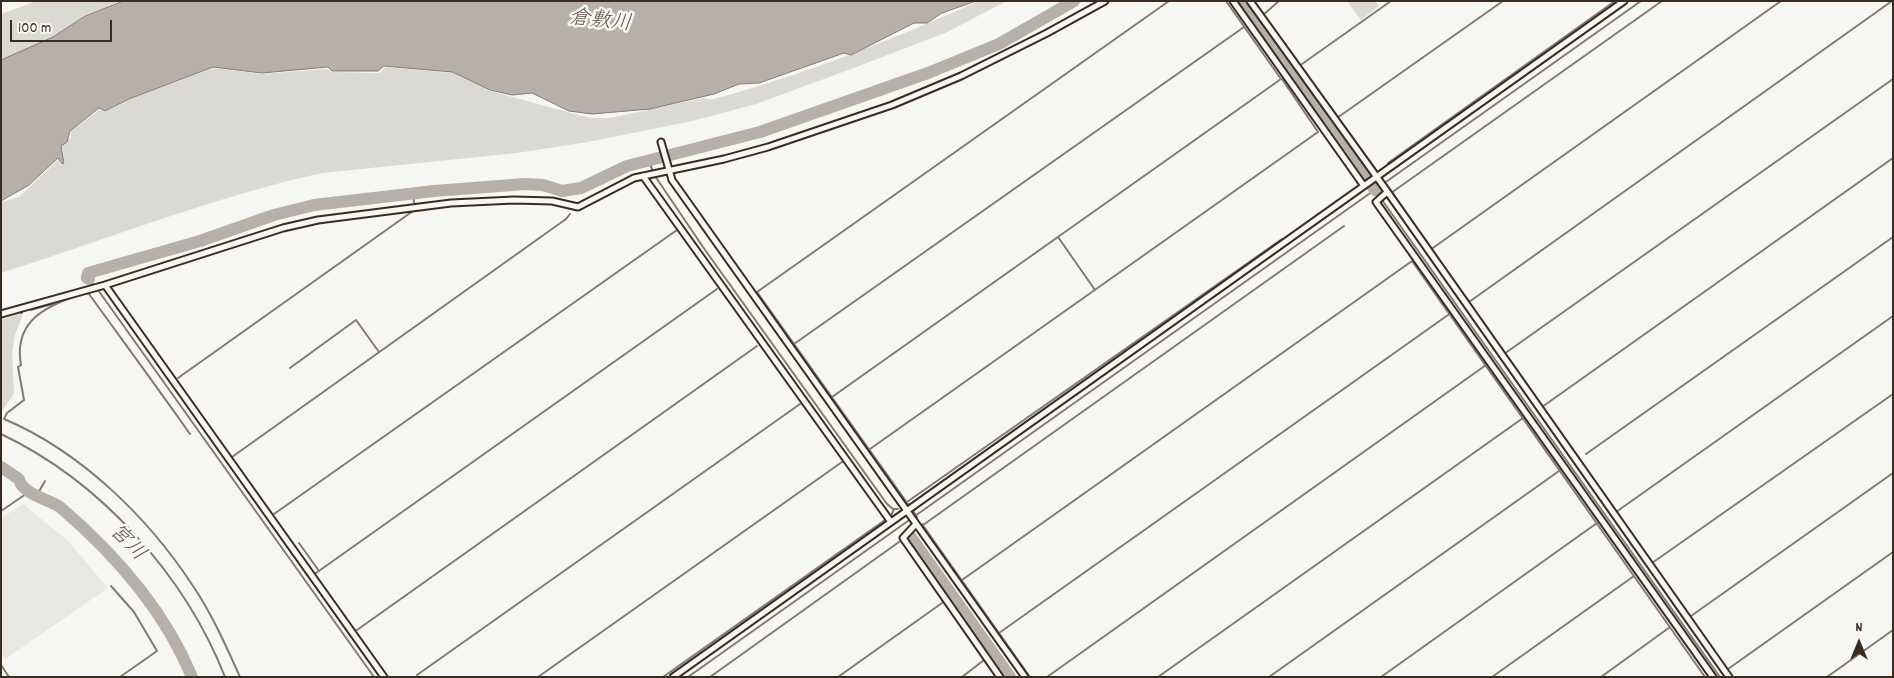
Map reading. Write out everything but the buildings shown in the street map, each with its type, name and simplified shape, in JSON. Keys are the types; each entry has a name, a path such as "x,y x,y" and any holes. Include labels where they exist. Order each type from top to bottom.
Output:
{"street":[{"path":"1,314 105,285 283,228 318,220 497,200 539,200 578,207 634,178 768,147 892,106 962,76 1105,1"},
{"path":"1233,1 1364,186"},
{"path":"1250,1 1729,677"},
{"path":"672,677 890,522 911,517 1364,186 1381,185 1624,1"},
{"path":"662,142 672,180 1025,677"},
{"path":"644,176 890,522"},
{"path":"1381,185 1376,202 1712,677"},
{"path":"105,285 384,677"},
{"path":"911,517 903,538 1000,677"}],"shaded area":[{"path":"37,1 122,1 85,15 53,37 1,60 1,14"},
{"path":"979,1 1007,1 945,33 756,104 692,121 588,142 517,153 322,173 201,206 1,273 1,202 19,197 58,160 61,165 65,163 62,146 71,137 71,131 99,110 105,112 133,98 213,68 262,74 327,69 332,72 380,73 385,67 452,73 490,91 590,118 610,118 704,98 710,100 779,80 912,30"},
{"path":"1347,1 1375,1 1379,6 1361,20"},
{"path":"21,311 22,317 15,335 12,352 14,394 1,412 1,317"},
{"path":"23,504 68,541 108,588 5,659 1,653 1,518"}],"water":[{"name":"倉敷川","path":"124,1 976,1 942,13 927,23 914,23 851,55 844,53 759,83 739,84 714,94 650,109 592,114 569,111 532,93 512,95 490,90 452,72 384,66 378,71 332,71 328,67 262,73 213,67 129,99 105,111 99,108 70,131 67,142 61,146 64,163 62,164 58,158 29,185 1,201 1,60 53,37 85,16"}],"waterway":[{"path":"89,279 87,278 88,273 200,241 274,215 314,205 434,191 525,184 543,185 562,191 581,188 627,166 760,132 928,73 999,44 1074,1"},
{"path":"908,504 757,292 1169,1"},
{"path":"832,397 1281,79 1226,1"},
{"path":"1241,1 1367,179"},
{"path":"1263,15 1279,1"},
{"path":"1302,64 1391,1"},
{"path":"1337,118 1503,1"},
{"path":"1388,163 1615,1"},
{"path":"688,677 1641,1"},
{"path":"1391,193 1662,1"},
{"path":"1430,250 1781,1"},
{"path":"1469,302 1892,1"},
{"path":"1254,19 1260,19"},
{"path":"794,344 1244,27"},
{"path":"870,449 1318,132 1282,79"},
{"path":"1504,354 1893,79"},
{"path":"1542,407 1893,158"},
{"path":"649,162 655,176 703,247 887,504 893,509 898,509"},
{"path":"577,189 577,194"},
{"path":"413,194 414,203"},
{"path":"1382,200 1720,677"},
{"path":"178,378 413,211"},
{"path":"232,457 566,219 570,214"},
{"path":"923,525 1344,226"},
{"path":"274,514 677,230"},
{"path":"1058,237 1095,290"},
{"path":"1586,454 1893,237"},
{"path":"907,502 1282,239"},
{"path":"962,580 1412,261 1705,677"},
{"path":"89,279 93,284"},
{"path":"316,573 717,289"},
{"path":"98,290 374,677"},
{"path":"86,293 89,294 190,434"},
{"path":"81,294 45,310 27,326 22,337 20,350 21,365 18,367 24,400 7,413 4,419 59,449 85,468 133,511 155,535 175,560 200,597 240,677"},
{"path":"31,310 52,304"},
{"path":"999,633 1448,315"},
{"path":"1616,512 1893,316"},
{"path":"290,368 356,320 379,352"},
{"path":"357,630 757,346"},
{"path":"1047,677 1486,365"},
{"path":"1652,563 1893,394"},
{"path":"417,675 800,404"},
{"path":"1158,677 1523,418"},
{"path":"1,434 37,454 72,477 105,505 135,535 163,568 187,603 208,639 225,677"},
{"path":"538,677 842,462"},
{"name":"宮川","path":"1,467 19,479 25,489 60,507 119,564 136,584 167,628 181,652 192,677"},
{"path":"1269,677 1559,471"},
{"path":"1691,616 1893,473"},
{"path":"37,495 45,481"},
{"path":"1,511 29,492"},
{"path":"891,516 894,509"},
{"path":"914,512 917,517"},
{"path":"663,677 885,520"},
{"path":"1381,677 1597,523"},
{"path":"922,524 1030,677"},
{"path":"910,536 1010,677"},
{"path":"710,677 899,542"},
{"path":"299,543 319,571"},
{"path":"1728,669 1893,552"},
{"path":"1492,677 1634,576"},
{"path":"111,586 134,612 157,651 120,677"},
{"path":"838,677 942,603"},
{"path":"1601,677 1670,627"},
{"path":"1827,677 1893,630"},
{"path":"962,677 984,660"},
{"path":"1,665 9,677"}]}
